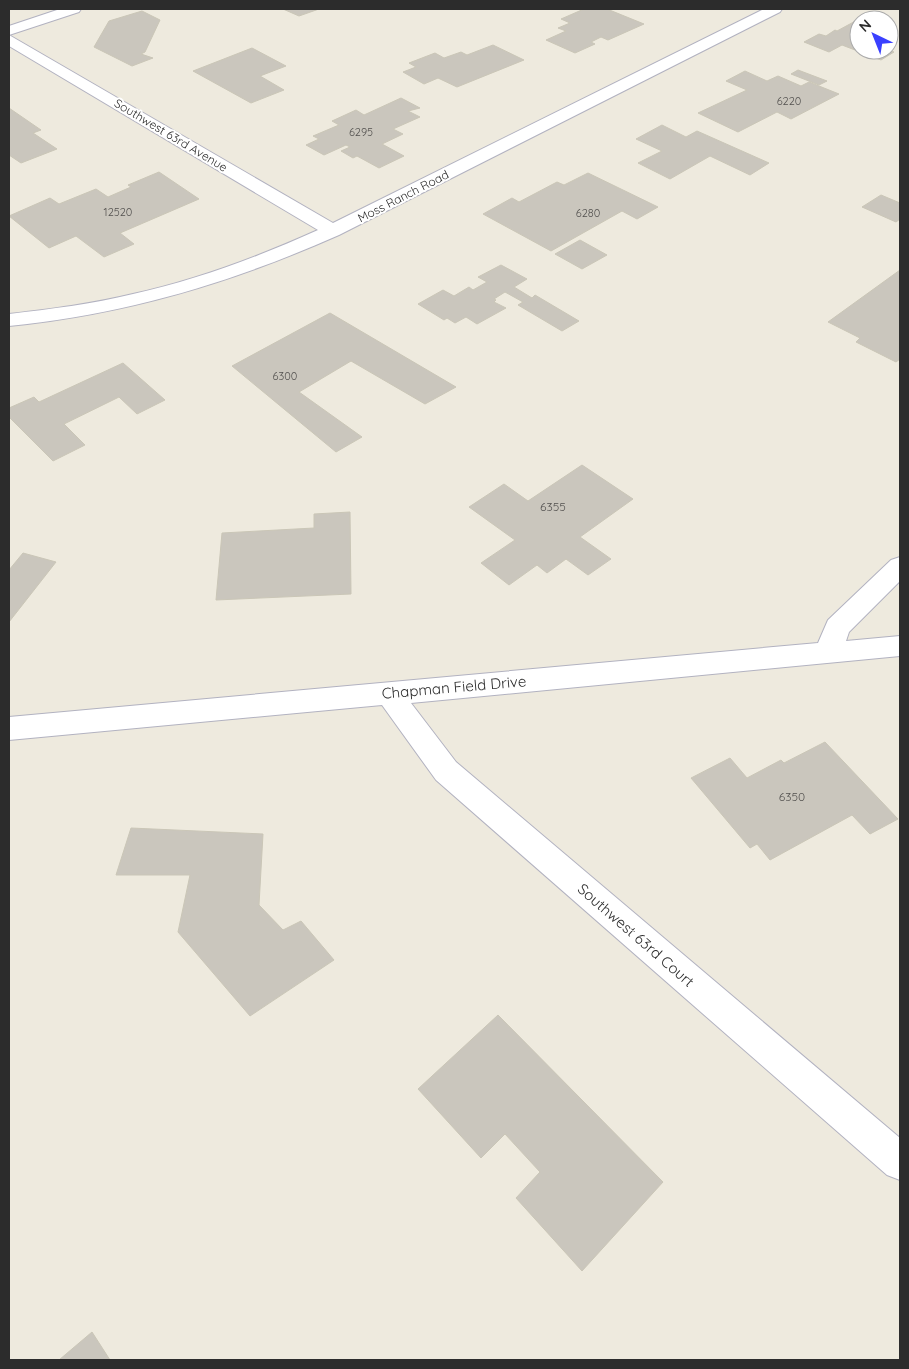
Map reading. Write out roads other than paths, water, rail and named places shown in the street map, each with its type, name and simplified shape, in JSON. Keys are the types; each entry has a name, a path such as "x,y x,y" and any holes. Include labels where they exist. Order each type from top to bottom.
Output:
{"street":[{"path":"9,31 74,9"},
{"name":"Moss Ranch Road","path":"9,320 69,314 123,304 167,293 260,263 332,231 775,9"},
{"name":"Southwest 63rd Avenue","path":"9,40 332,231"},
{"path":"828,653 838,627 900,566"},
{"name":"Chapman Field Drive","path":"9,728 900,646"},
{"name":"Southwest 63rd Court","path":"388,693 446,771 900,1162"}]}
